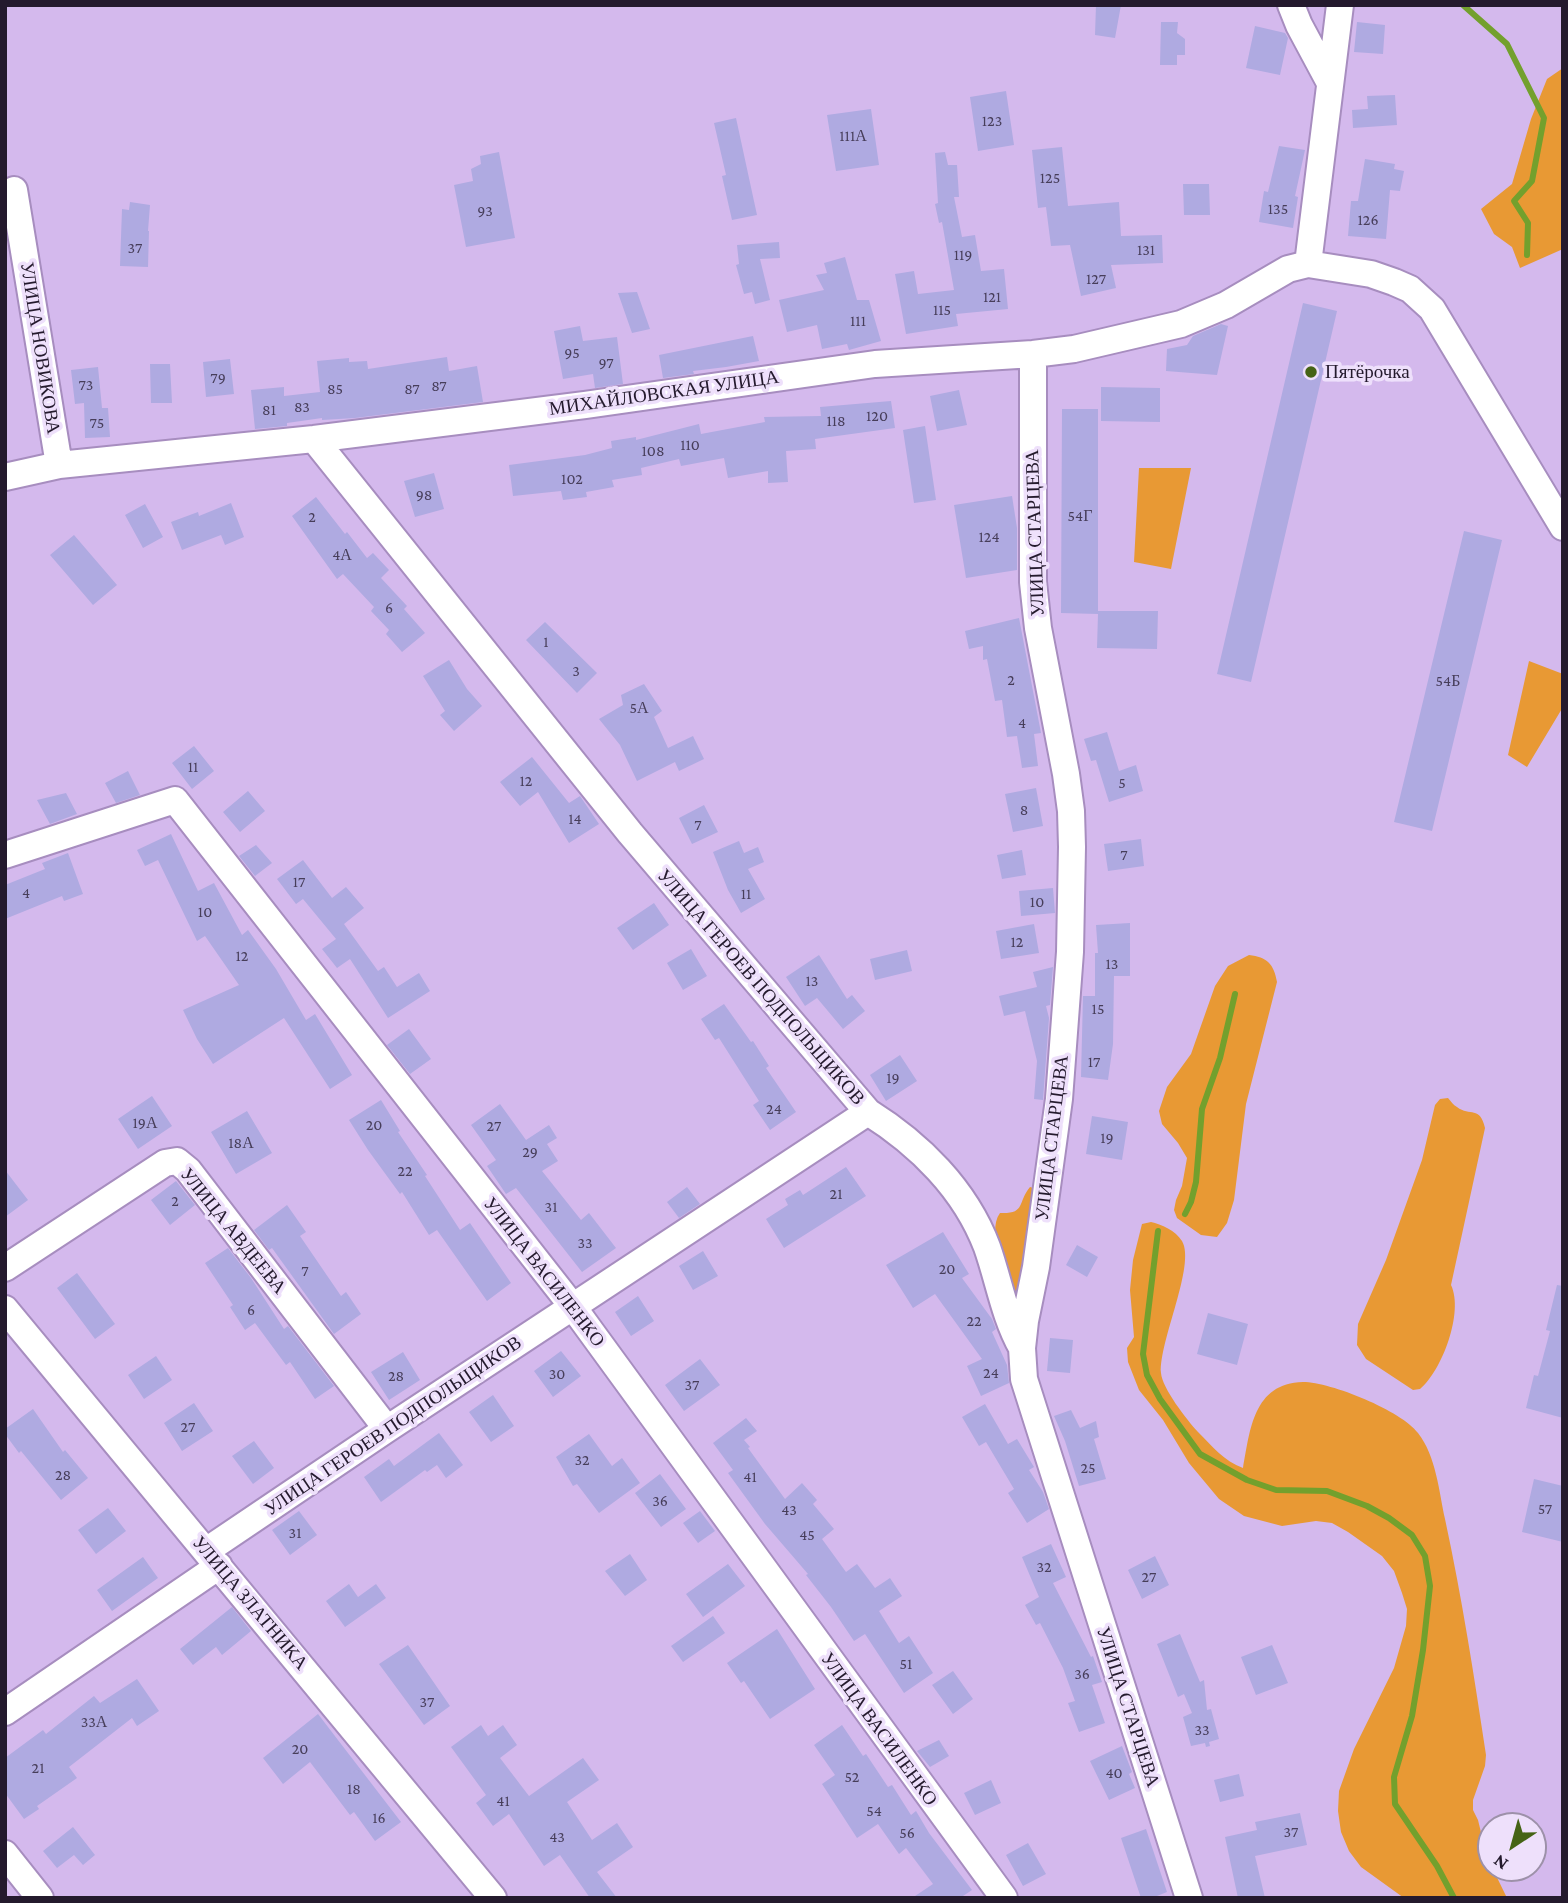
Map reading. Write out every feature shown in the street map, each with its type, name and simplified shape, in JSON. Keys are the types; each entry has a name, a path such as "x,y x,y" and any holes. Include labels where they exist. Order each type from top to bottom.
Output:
{"street":[{"path":"1291,5 1329,80"},
{"path":"1308,264 1340,5"},
{"name":"УЛИЦА НОВИКОВА","path":"14,190 59,465"},
{"name":"МИХАЙЛОВСКАЯ УЛИЦА","path":"5,477 59,465 314,439 585,405 875,364 1073,349 1181,324 1226,305 1288,269 1308,264 1371,274 1394,282 1410,289 1432,309 1563,527"},
{"name":"УЛИЦА СТАРЦЕВА","path":"1032,354 1033,582 1038,628 1066,774 1072,847 1070,952 1059,1099 1022,1348 1024,1379 1189,1898"},
{"name":"УЛИЦА ГЕРОЕВ ПОДПОЛЬЩИКОВ","path":"5,1712 387,1429 868,1112 630,833 314,439"},
{"name":"УЛИЦА ВАСИЛЕНКО","path":"5,855 175,800 572,1307 1004,1898"},
{"path":"868,1112 900,1133 925,1155 968,1209 988,1249 1009,1322 1022,1348"},
{"name":"УЛИЦА АВДЕЕВА","path":"5,1268 165,1163 177,1161 188,1170 387,1429"},
{"name":"УЛИЦА ЗЛАТНИКА","path":"5,1310 493,1898"},
{"path":"5,1854 40,1898"}],"shaded area":[{"path":"1563,68 1563,249 1520,268 1512,247 1494,234 1481,209 1512,184 1531,119 1547,79"},
{"path":"1139,468 1191,468 1171,569 1134,562"},
{"path":"1529,661 1563,674 1563,707 1527,767 1508,755"},
{"path":"1249,955 1269,962 1277,982 1246,1104 1234,1200 1227,1223 1217,1237 1201,1235 1177,1218 1174,1210 1187,1158 1162,1124 1159,1111 1167,1087 1191,1054 1215,986 1228,966"},
{"path":"1448,1098 1462,1110 1480,1116 1485,1128 1451,1285 1455,1310 1449,1340 1436,1369 1420,1389 1413,1390 1366,1359 1357,1345 1358,1324 1386,1260 1422,1160 1435,1105 1440,1099"},
{"path":"1030,1187 1037,1189 1016,1309 1000,1260 995,1233 996,1222 1000,1213 1014,1212 1020,1206"},
{"path":"1151,1222 1164,1226 1182,1241 1185,1252 1181,1285 1165,1342 1162,1379 1188,1420 1224,1457 1243,1468 1252,1425 1264,1400 1286,1384 1303,1382 1347,1392 1382,1407 1410,1424 1424,1442 1436,1474 1451,1549 1486,1755 1473,1800 1473,1810 1477,1818 1477,1882 1499,1882 1507,1898 1404,1898 1361,1867 1349,1851 1341,1832 1339,1791 1354,1749 1394,1668 1406,1626 1407,1609 1402,1593 1394,1571 1382,1556 1348,1532 1332,1523 1316,1521 1282,1526 1244,1516 1219,1499 1189,1463 1163,1420 1139,1390 1128,1362 1127,1348 1134,1337 1130,1290 1133,1260 1142,1224"}],"building":[{"path":"1096,5 1121,5 1115,38 1095,35"},
{"path":"1161,22 1178,22 1177,33 1185,39 1185,55 1177,55 1177,65 1160,65"},
{"path":"1357,22 1385,25 1383,54 1354,52"},
{"path":"1255,26 1285,33 1288,38 1280,75 1246,68"},
{"path":"1006,91 1014,145 978,151 970,97"},
{"path":"1395,95 1397,125 1353,128 1352,110 1368,109 1367,96"},
{"path":"871,109 879,165 836,171 827,115"},
{"path":"736,118 757,215 732,220 722,176 726,175 714,123"},
{"path":"1279,146 1305,150 1295,196 1298,197 1293,228 1259,222 1264,191 1268,192"},
{"path":"1062,147 1068,206 1119,202 1121,236 1162,235 1163,263 1111,265 1116,288 1081,296 1070,245 1051,246 1046,207 1038,208 1032,150"},
{"path":"499,152 515,238 466,247 454,185 473,181 471,169 481,164 480,156"},
{"path":"945,152 948,165 957,165 959,197 954,197 962,237 975,235 981,271 1004,269 1008,309 956,314 958,326 906,334 895,274 914,271 918,294 954,290 942,222 939,223 935,204 938,203 935,153"},
{"path":"1365,159 1395,164 1394,169 1404,171 1400,191 1390,190 1386,239 1348,236 1351,201 1358,201"},
{"path":"1183,184 1209,184 1210,215 1184,215"},
{"path":"130,202 150,205 148,267 120,266 122,209 129,210"},
{"path":"779,242 780,258 760,259 770,300 755,304 752,292 744,294 736,265 739,264 737,245"},
{"path":"845,257 857,300 869,300 881,341 849,350 847,344 822,349 817,325 787,332 779,300 824,290 816,275 827,273 824,263"},
{"path":"637,292 650,329 632,333 618,293"},
{"path":"1303,303 1337,311 1251,682 1217,674"},
{"path":"1221,324 1228,326 1217,375 1166,371 1167,349 1187,345 1193,336"},
{"path":"580,326 583,341 617,337 623,384 595,388 593,374 563,379 554,331"},
{"path":"753,336 759,361 663,378 659,355"},
{"path":"447,357 449,371 477,366 483,402 355,418 322,418 287,423 287,426 255,429 251,390 284,387 284,396 320,392 317,361 349,358 349,362 367,361 368,369"},
{"path":"230,359 234,394 206,397 203,362"},
{"path":"150,364 170,364 172,403 151,403"},
{"path":"98,367 102,408 108,408 110,437 85,438 84,403 75,404 71,370"},
{"path":"1101,387 1160,388 1160,422 1101,421"},
{"path":"959,390 967,425 937,431 930,396"},
{"path":"891,401 895,428 815,439 816,449 786,451 788,482 768,483 768,471 728,478 724,458 681,466 679,459 641,468 642,475 612,480 614,487 586,492 587,497 563,500 561,491 513,496 509,465 585,455 612,448 611,441 636,437 636,440 699,424 701,434 765,422 764,417 821,416 820,407"},
{"path":"1062,409 1098,409 1098,611 1158,611 1157,649 1097,648 1098,614 1061,613"},
{"path":"925,426 936,500 914,503 903,430"},
{"path":"434,473 444,509 415,517 404,481"},
{"path":"1012,496 1017,528 1017,570 966,578 954,505"},
{"path":"316,497 367,558 373,553 389,570 381,578 407,606 404,609 425,633 402,652 386,634 389,630 371,611 374,607 343,574 337,579 292,516"},
{"path":"231,503 244,537 225,545 221,535 182,550 171,522 198,512 199,516"},
{"path":"145,504 163,537 143,548 125,515"},
{"path":"1464,531 1502,540 1432,831 1394,822"},
{"path":"74,535 117,585 93,605 50,555"},
{"path":"1019,618 1041,733 1034,734 1038,766 1022,768 1017,736 1007,737 1002,700 995,701 987,659 983,660 983,646 969,649 965,631"},
{"path":"545,622 597,673 577,693 526,640"},
{"path":"449,660 467,689 482,706 454,731 440,715 445,711 423,676"},
{"path":"644,684 662,711 654,717 668,748 693,736 704,759 679,771 675,762 637,781 620,745 599,719 623,705 621,695"},
{"path":"1107,732 1119,771 1136,765 1143,791 1109,802 1096,760 1091,761 1084,739"},
{"path":"194,746 214,771 192,789 172,763"},
{"path":"532,757 569,803 580,796 599,824 569,843 538,792 520,806 500,782"},
{"path":"128,771 140,795 116,803 105,783"},
{"path":"1036,788 1043,826 1013,832 1005,794"},
{"path":"248,791 265,811 240,832 223,812"},
{"path":"66,793 77,814 50,824 37,800"},
{"path":"704,805 718,832 692,844 679,818"},
{"path":"171,834 198,891 214,883 242,935 248,930 276,969 306,1020 315,1014 352,1075 330,1089 284,1018 213,1064 183,1010 239,985 205,936 197,941 158,860 145,866 137,850"},
{"path":"1141,839 1144,866 1108,871 1104,844"},
{"path":"739,841 744,853 758,847 764,862 748,869 765,899 741,913 728,890 713,852"},
{"path":"256,845 272,863 255,876 239,856"},
{"path":"1022,850 1026,875 1002,879 997,855"},
{"path":"68,853 83,894 64,901 62,896 5,919 5,885 45,869 42,863"},
{"path":"303,860 332,898 346,887 364,908 344,924 378,971 384,967 397,987 419,973 430,991 388,1018 350,959 337,968 322,949 336,939 303,899 296,904 277,879"},
{"path":"1053,888 1055,913 1021,916 1019,891"},
{"path":"654,903 669,925 633,950 617,928"},
{"path":"1130,923 1130,976 1114,976 1113,1044 1108,1080 1081,1077 1083,996 1095,996 1095,953 1098,953 1096,925"},
{"path":"1034,924 1039,953 1001,959 996,931"},
{"path":"691,949 707,976 683,990 667,963"},
{"path":"907,950 912,971 875,980 870,959"},
{"path":"819,955 847,999 852,995 865,1011 843,1029 817,998 805,1006 786,977"},
{"path":"1053,967 1050,1005 1046,1006 1049,1018 1043,1100 1034,1099 1037,1061 1025,1011 1004,1016 999,996 1037,987 1033,972"},
{"path":"724,1004 751,1042 753,1041 769,1066 766,1068 796,1112 770,1130 753,1105 759,1101 719,1038 715,1040 701,1019"},
{"path":"409,1029 431,1059 410,1074 387,1045"},
{"path":"900,1055 917,1081 886,1101 870,1075"},
{"path":"152,1096 172,1126 138,1149 118,1119"},
{"path":"381,1100 460,1230 470,1223 511,1283 487,1301 437,1230 429,1235 402,1192 400,1194 349,1120"},
{"path":"500,1104 526,1140 549,1125 557,1138 547,1144 558,1161 542,1171 581,1220 589,1213 616,1248 582,1272 516,1188 506,1194 487,1166 496,1160 471,1125"},
{"path":"247,1111 272,1153 236,1174 211,1132"},
{"path":"1092,1116 1128,1122 1122,1160 1086,1154"},
{"path":"846,1167 866,1196 784,1248 766,1219 788,1205 785,1199 800,1190 803,1195"},
{"path":"5,1170 28,1200 5,1217"},
{"path":"176,1181 195,1205 170,1225 151,1200"},
{"path":"687,1187 700,1204 679,1218 667,1202"},
{"path":"287,1205 306,1232 300,1236 341,1296 346,1292 361,1314 334,1334 272,1248 269,1250 254,1230"},
{"path":"943,1232 969,1274 962,1278 992,1319 996,1329 992,1332 1007,1365 1009,1383 981,1396 967,1366 982,1359 935,1294 913,1308 886,1265"},
{"path":"1077,1245 1098,1257 1087,1277 1066,1265"},
{"path":"228,1248 284,1329 288,1326 334,1386 315,1399 290,1362 286,1365 255,1323 245,1330 230,1307 233,1305 205,1263"},
{"path":"703,1251 718,1276 693,1290 679,1266"},
{"path":"77,1273 115,1324 95,1339 57,1288"},
{"path":"1557,1285 1563,1286 1563,1418 1526,1408 1534,1375 1538,1376 1550,1331 1546,1330"},
{"path":"638,1296 654,1321 631,1336 615,1312"},
{"path":"1208,1313 1248,1324 1237,1365 1197,1354"},
{"path":"1050,1338 1073,1340 1070,1373 1047,1371"},
{"path":"561,1351 581,1376 553,1397 534,1371"},
{"path":"403,1352 420,1380 389,1400 371,1372"},
{"path":"156,1356 172,1380 144,1399 128,1375"},
{"path":"700,1359 720,1385 684,1411 665,1385"},
{"path":"493,1395 514,1426 491,1442 469,1412"},
{"path":"194,1403 213,1431 182,1451 164,1423"},
{"path":"985,1404 1008,1444 1017,1439 1034,1467 1029,1470 1043,1492 1049,1509 1027,1523 1008,1493 1014,1489 986,1442 979,1446 962,1417"},
{"path":"33,1409 63,1452 65,1450 88,1478 61,1500 5,1434 5,1429"},
{"path":"1071,1410 1080,1428 1096,1421 1099,1437 1094,1439 1106,1479 1079,1486 1054,1416"},
{"path":"746,1418 757,1431 744,1440 785,1499 802,1483 817,1500 813,1504 834,1529 822,1539 846,1572 857,1564 875,1588 890,1578 902,1596 879,1611 899,1643 909,1636 933,1673 904,1693 865,1634 854,1641 806,1575 808,1574 765,1524 728,1473 733,1470 713,1443"},
{"path":"439,1433 463,1465 446,1478 437,1465 427,1472 425,1470 381,1502 364,1477 389,1459 394,1466"},
{"path":"589,1434 612,1466 622,1458 640,1483 599,1513 577,1484 573,1486 556,1457"},
{"path":"254,1441 274,1468 253,1484 232,1456"},
{"path":"660,1474 686,1509 661,1527 635,1493"},
{"path":"1534,1479 1563,1486 1563,1542 1522,1532"},
{"path":"108,1508 126,1531 96,1554 78,1530"},
{"path":"299,1511 317,1535 290,1555 272,1530"},
{"path":"700,1511 715,1531 698,1543 683,1523"},
{"path":"1051,1544 1066,1577 1053,1583 1091,1657 1093,1656 1102,1682 1092,1685 1105,1723 1079,1732 1068,1703 1075,1701 1063,1668 1040,1623 1036,1625 1025,1605 1039,1597 1022,1557"},
{"path":"630,1554 647,1580 625,1596 605,1571"},
{"path":"1155,1556 1169,1585 1142,1599 1128,1570"},
{"path":"143,1557 158,1578 112,1611 97,1590"},
{"path":"728,1564 745,1586 703,1617 686,1594"},
{"path":"349,1584 358,1597 376,1584 386,1598 345,1627 326,1601"},
{"path":"232,1607 251,1631 222,1655 216,1647 193,1665 180,1649"},
{"path":"713,1616 725,1633 683,1662 671,1646"},
{"path":"777,1629 815,1689 770,1719 744,1681 741,1683 727,1663"},
{"path":"1180,1634 1200,1682 1204,1680 1207,1710 1211,1709 1219,1739 1209,1742 1210,1746 1206,1747 1205,1743 1191,1746 1183,1717 1192,1713 1184,1694 1178,1697 1157,1644"},
{"path":"408,1645 450,1706 424,1725 379,1664"},
{"path":"1272,1645 1288,1683 1256,1695 1241,1657"},
{"path":"953,1671 973,1699 953,1714 932,1685"},
{"path":"137,1679 159,1711 137,1726 132,1718 69,1767 77,1778 37,1806 39,1809 24,1819 5,1793 5,1758 43,1730 46,1734 94,1696 100,1703"},
{"path":"318,1714 401,1822 375,1841 354,1812 350,1815 310,1762 283,1784 263,1758"},
{"path":"481,1725 488,1736 503,1725 517,1745 500,1758 529,1796 583,1758 599,1780 567,1802 592,1840 617,1823 633,1847 597,1872 617,1898 590,1898 560,1855 544,1866 509,1814 493,1826 476,1803 486,1795 451,1747"},
{"path":"842,1725 888,1787 892,1785 911,1815 916,1811 929,1833 972,1890 960,1898 912,1898 933,1884 906,1848 899,1854 878,1824 857,1838 822,1784 835,1775 814,1745"},
{"path":"939,1740 949,1756 930,1767 917,1751"},
{"path":"1122,1746 1135,1788 1109,1800 1090,1761"},
{"path":"1239,1774 1244,1796 1220,1802 1214,1780"},
{"path":"991,1780 1001,1803 975,1815 964,1793"},
{"path":"1300,1813 1307,1845 1255,1856 1265,1898 1238,1898 1225,1837 1257,1830 1255,1822"},
{"path":"73,1827 95,1855 83,1865 74,1855 57,1868 43,1851"},
{"path":"1146,1829 1167,1892 1152,1898 1141,1898 1121,1838"},
{"path":"1028,1843 1046,1874 1023,1886 1006,1855"}],"waterway":[{"path":"1463,5 1507,44 1544,118 1532,181 1514,201 1528,223 1527,255"},
{"path":"1185,1214 1196,1182 1202,1109 1220,1058 1235,994"},
{"path":"1158,1231 1143,1354 1147,1375 1160,1399 1200,1454 1247,1480 1276,1490 1327,1491 1367,1506 1412,1535 1425,1556 1430,1586 1423,1650 1412,1716 1394,1777 1395,1804 1437,1866 1454,1898"}],"place":[{"name":"Пятёрочка","path":"1311,372"}]}
